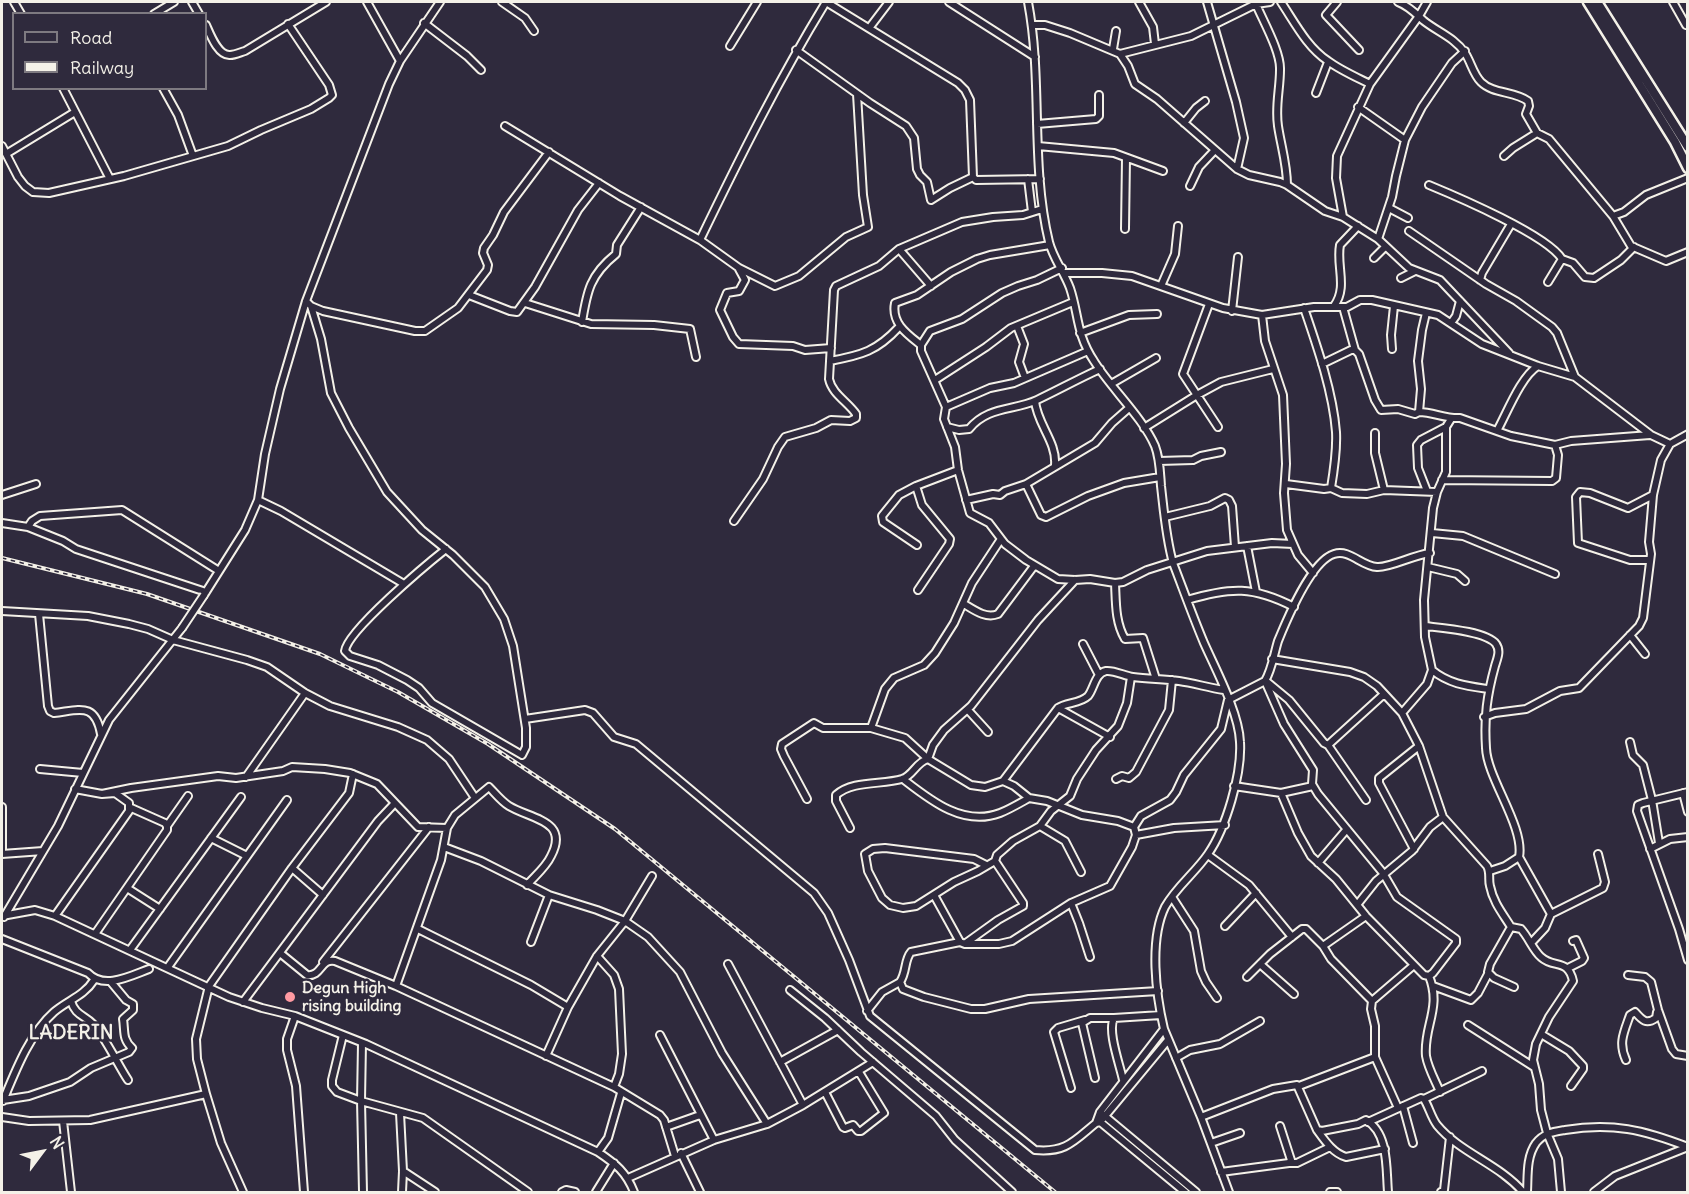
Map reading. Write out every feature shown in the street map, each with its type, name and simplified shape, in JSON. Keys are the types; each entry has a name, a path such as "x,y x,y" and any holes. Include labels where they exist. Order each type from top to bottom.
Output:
{"main road":[{"path":"1588,2 1676,142 1688,168"},
{"path":"1597,2 1688,147"}],"street":[{"path":"157,12 174,2"},
{"path":"207,27 220,50 230,55 245,51 326,2"},
{"path":"367,2 400,61"},
{"path":"3,917 58,825 109,720 182,628 246,530 258,500 265,454 280,389 308,303 389,84 400,61 440,2"},
{"path":"502,2 525,18 534,31"},
{"path":"730,46 757,2"},
{"path":"700,240 758,120 796,50 826,2 870,27 958,83 965,90 970,100 973,177"},
{"path":"870,27 889,2"},
{"path":"949,2 1035,57"},
{"path":"1028,2 1035,57 1042,209 1050,245 1063,271 1080,333 1088,351 1155,445 1159,461 1167,544 1228,700 1240,741 1239,762 1225,825 1208,855 1165,908 1155,951 1164,1029 1229,1192"},
{"path":"1139,2 1153,27 1155,44"},
{"path":"1207,2 1215,23 1244,138 1237,169"},
{"path":"1120,54 1191,36 1256,4 1270,2"},
{"path":"1282,2 1302,34 1328,62 1370,84"},
{"path":"1337,2 1326,15 1359,50"},
{"path":"1398,2 1440,30 1465,51 1477,76 1485,85 1514,93 1528,101 1526,114 1537,133 1549,139 1613,216 1631,246 1666,261 1688,252"},
{"path":"1343,217 1336,178 1336,162 1358,107 1370,84 1427,2"},
{"path":"1673,2 1686,25"},
{"path":"1256,4 1281,68 1277,107 1278,127 1287,171 1287,185"},
{"path":"424,23 467,56 481,70"},
{"path":"2,146 18,177 33,192 49,193 110,179 228,146 329,98 332,91 288,24"},
{"path":"1032,25 1045,25 1062,30 1120,54 1135,84 1157,99 1237,169 1249,175 1287,185 1325,211 1359,226 1378,239 1409,268 1440,280 1510,354"},
{"path":"1113,50 1116,31"},
{"path":"796,50 906,126 914,138 917,150 917,169 927,182 931,200 973,177"},
{"path":"1378,239 1389,208 1406,140 1422,107 1452,63 1465,51"},
{"path":"1316,93 1328,62"},
{"path":"64,90 110,179"},
{"path":"164,90 177,115 193,156"},
{"path":"506,126 599,183 700,240 739,268 775,286 799,276 846,237 868,227 863,195 857,94"},
{"path":"1037,124 1096,119 1099,116 1099,95"},
{"path":"1184,123 1205,101"},
{"path":"1358,107 1406,140"},
{"path":"6,154 75,112"},
{"path":"1504,156 1537,133"},
{"path":"1038,146 1114,153 1163,171"},
{"path":"1190,186 1198,167 1215,150"},
{"path":"308,303 323,311 420,332 436,324 458,308 487,270 484,248 493,236 504,212 549,152"},
{"path":"1125,229 1126,158"},
{"path":"973,177 976,180 1040,179"},
{"path":"1613,216 1624,212 1646,195 1688,178"},
{"path":"1028,179 1032,212"},
{"path":"469,295 517,312 525,303 578,210 599,183"},
{"path":"1429,185 1477,205 1532,235 1559,255 1562,260 1573,263 1585,277 1593,278 1621,260 1634,247"},
{"path":"582,322 591,282 602,265 616,254 617,245 641,207"},
{"path":"1389,208 1408,218"},
{"path":"734,521 763,479 777,447 785,437 816,428 831,420 850,421 856,418 852,407 830,384 836,286 879,266 899,249 962,222 1023,215 1042,209"},
{"path":"1479,276 1511,224"},
{"path":"1161,286 1175,254 1178,226"},
{"path":"1334,306 1339,299 1342,278 1340,245 1359,226"},
{"path":"1409,231 1552,327 1557,333 1575,377"},
{"path":"921,345 899,327 894,308 895,303 912,298 951,272 990,255 1050,245"},
{"path":"1374,258 1385,247"},
{"path":"899,249 931,286"},
{"path":"1232,310 1238,257"},
{"path":"1548,282 1562,260"},
{"path":"739,268 745,280 739,291 728,293 720,310 733,337 740,344 793,346 805,350 831,348"},
{"path":"1293,544 1282,543 1207,551 1147,570 1123,582 1058,579 1034,566 1001,539 989,523 970,513 958,470 955,447 944,419 946,406 921,351 921,345 930,331 962,319 1002,293 1063,271 1132,276 1209,304 1262,315 1304,308 1343,307 1360,300 1371,300 1438,315 1482,344 1538,366 1575,377 1651,435 1670,444"},
{"path":"1401,278 1415,271"},
{"path":"1451,323 1456,316 1460,301"},
{"path":"935,380 1017,326 1073,302"},
{"path":"308,303 321,339 331,393 387,492 422,530 446,549 485,587 504,619 513,646 525,719 527,740 522,755 432,703 419,688 407,680 387,669 347,654 345,646 348,642 404,584 446,549"},
{"path":"525,303 591,324 654,325 690,329 693,332 696,357"},
{"path":"1209,304 1183,372 1212,414 1218,427"},
{"path":"1392,349 1394,306"},
{"path":"1343,307 1355,350 1359,354 1375,400 1382,410 1393,409 1415,414 1430,412 1451,419 1460,418 1520,438 1556,445 1570,441 1651,435"},
{"path":"1304,308 1322,364 1335,421 1336,435 1331,488"},
{"path":"1419,412 1421,389 1418,362 1426,313"},
{"path":"1080,333 1129,315 1157,314"},
{"path":"1262,315 1265,341 1283,395 1286,484 1284,493 1287,530 1304,565 1313,573"},
{"path":"1017,326 1024,344 1019,362 1025,378"},
{"path":"830,361 855,356 870,350 884,343 899,327"},
{"path":"1322,364 1355,350"},
{"path":"946,406 990,388 1025,378 1088,351"},
{"path":"1111,384 1156,358"},
{"path":"1497,431 1525,380 1538,366"},
{"path":"947,427 959,430 969,429 974,423 995,410 1035,401 1100,369"},
{"path":"1144,428 1221,382 1273,369"},
{"path":"1035,401 1036,412 1056,455 1055,465"},
{"path":"966,500 993,494 1000,495 1005,490 1026,484 1095,443 1129,408"},
{"path":"1402,713 1427,684 1432,670 1425,637 1424,600 1433,508 1447,464 1446,428 1451,419"},
{"path":"1426,490 1418,468 1417,446 1421,440 1446,428"},
{"path":"1375,433 1375,453 1384,490"},
{"path":"1484,717 1495,712 1526,709 1560,691 1579,688 1639,626 1643,618 1650,560 1649,542 1653,495 1660,460 1670,444 1688,434"},
{"path":"1442,480 1552,481 1556,478 1558,455 1556,445"},
{"path":"1159,461 1193,460 1221,452"},
{"path":"917,545 881,519 894,500 916,486 958,470"},
{"path":"1026,484 1041,515 1046,517 1088,496 1124,483 1160,477"},
{"path":"2,495 36,484"},
{"path":"1286,484 1331,488 1342,493 1367,494 1384,490 1437,492"},
{"path":"916,486 922,505 950,538 949,544 918,590"},
{"path":"1650,560 1630,560 1578,543 1576,497 1580,492 1590,493 1628,508 1653,495"},
{"path":"1165,517 1210,506 1226,498 1232,506 1235,547"},
{"path":"258,500 404,584"},
{"path":"28,527 40,516 122,510 219,571"},
{"path":"2,523 28,527 63,541 76,549 205,594"},
{"path":"1432,533 1464,536 1555,574"},
{"path":"871,728 885,689 894,678 924,665 935,652 964,604 972,583 1001,539"},
{"path":"1247,546 1256,592"},
{"path":"1429,976 1456,943 1456,939 1397,897 1383,873 1313,786 1313,770 1284,724 1265,681 1272,658 1294,607 1313,573 1325,559 1342,552 1376,567 1384,567 1430,553"},
{"path":"964,604 986,616 998,614 1034,566"},
{"path":"1428,567 1457,574 1465,581"},
{"path":"850,828 836,801 836,795 854,786 903,779 919,763 928,759 933,745 944,730 968,710 1038,620 1075,580"},
{"path":"1115,583 1118,625 1125,639 1143,638 1145,640 1147,656 1156,679"},
{"path":"1187,600 1207,594 1252,590 1294,607"},
{"path":"2,610 88,616 148,629 173,640 267,667 304,693 330,706 398,727 427,740 449,759 475,798"},
{"path":"39,614 50,711 54,713 91,711 96,716 101,735"},
{"path":"1425,626 1477,634 1495,642 1498,648 1484,717 1486,755 1512,819 1521,850 1519,857 1505,866 1490,871"},
{"path":"1630,635 1645,654"},
{"path":"1083,644 1099,675"},
{"path":"1272,658 1350,672 1371,681 1402,713 1419,746 1443,817 1490,871 1491,891 1498,908 1511,927 1521,929 1544,959 1568,968 1584,958 1578,942 1573,941"},
{"path":"1432,670 1441,678 1453,683 1488,689"},
{"path":"1003,781 1058,708 1063,704 1088,696 1099,675 1108,671 1131,677 1172,680 1224,690"},
{"path":"986,865 974,859 885,848 873,849 865,854 872,880 882,898 890,905 910,908 995,861 997,855 1013,841 1040,826 1051,811 1070,796 1077,779 1096,750 1118,726 1124,713 1131,677"},
{"path":"1116,778 1122,776 1129,778 1136,772 1169,710 1172,680"},
{"path":"867,1011 882,992 900,982 905,975 911,951 962,943 999,944 1012,940 1071,903 1110,886 1132,847 1136,835 1134,827 1141,816 1170,800 1176,792 1184,775 1221,729 1228,700 1265,681"},
{"path":"1265,681 1282,692 1328,745 1365,800"},
{"path":"246,777 304,693"},
{"path":"1328,745 1384,694"},
{"path":"1058,708 1110,737"},
{"path":"968,710 988,732"},
{"path":"525,719 585,711 594,712 614,737 636,744 814,893 828,914 849,960 870,1016 1035,1150 1050,1151 1067,1146 1100,1118 1168,1040"},
{"path":"807,799 780,749 782,744 814,723 823,728 871,728 904,738 928,759 978,787 1003,781 1010,783 1029,798 1047,801 1082,815 1118,821 1134,827"},
{"path":"1630,742 1634,755 1643,765 1659,843"},
{"path":"1414,849 1379,783 1379,778 1419,746"},
{"path":"102,794 218,776 246,777 283,771 292,767 353,774 377,784 418,827 447,828"},
{"path":"40,769 82,773"},
{"path":"241,1192 221,1143 197,1059 196,1039 209,986 292,868 349,793 353,774"},
{"path":"903,779 939,805 958,815 981,817 999,813 1029,798"},
{"path":"1234,786 1281,793 1313,786"},
{"path":"396,986 441,860 447,828 455,815 489,787 507,805 545,822 555,833 556,840 551,858 527,885"},
{"path":"55,916 129,811 129,802 115,793 102,794 75,789"},
{"path":"1688,812 1685,792 1652,800 1638,806 1637,811 1688,960"},
{"path":"1281,793 1298,833 1311,856 1336,879 1366,916 1414,965 1424,975 1429,976"},
{"path":"95,934 188,796"},
{"path":"130,950 241,797"},
{"path":"168,967 287,800"},
{"path":"243,1002 378,821 395,803"},
{"path":"2,807 2,854 43,851"},
{"path":"129,807 167,826"},
{"path":"1357,905 1383,873 1414,849 1430,827 1443,817"},
{"path":"1136,835 1174,828 1225,825"},
{"path":"1040,826 1065,840 1081,872"},
{"path":"280,953 307,975 312,976 317,973 429,827"},
{"path":"1318,863 1347,829"},
{"path":"1650,849 1670,839 1688,837"},
{"path":"211,838 247,856"},
{"path":"444,847 481,861 549,895 597,909 625,921 648,937 680,972 722,1053 767,1124"},
{"path":"1532,942 1545,928 1551,914 1603,888 1605,882 1598,854"},
{"path":"1208,855 1249,885 1292,937"},
{"path":"1519,857 1551,914"},
{"path":"962,943 1023,906 995,861"},
{"path":"292,868 323,895"},
{"path":"546,1056 568,1007 597,956 625,921 652,876"},
{"path":"127,888 159,909"},
{"path":"1225,926 1256,893"},
{"path":"531,942 549,895"},
{"path":"934,895 962,943"},
{"path":"1172,897 1194,931 1201,971 1217,998"},
{"path":"1071,903 1080,923 1090,957"},
{"path":"3,917 35,910 55,916 209,986 228,997 295,1016 362,1043 598,1152 614,1163 628,1178 634,1192"},
{"path":"1323,946 1366,916"},
{"path":"1433,986 1471,1000 1478,993 1488,974 1490,964 1511,927"},
{"path":"418,928 531,985 568,1007"},
{"path":"1247,977 1292,937 1302,929 1306,929 1323,946 1331,959 1372,1001"},
{"path":"2,939 88,973 94,980 111,982 149,969"},
{"path":"597,956 614,975 619,989 622,1054 614,1087"},
{"path":"323,963 329,960 335,961 396,986 559,1064 614,1087 660,1115 678,1154 700,1192"},
{"path":"728,964 803,1105"},
{"path":"1260,964 1294,994"},
{"path":"1413,1143 1400,1107 1375,1057 1375,1026 1371,1009 1372,1001 1414,965"},
{"path":"1561,1192 1558,1159 1546,1133 1534,1066 1540,1034 1553,1008 1573,981 1568,968"},
{"path":"1488,974 1514,987"},
{"path":"1628,975 1646,977 1651,982 1672,1049 1676,1054 1687,1057"},
{"path":"1429,976 1435,995 1426,1052 1440,1092"},
{"path":"2,1101 10,1079 43,1025 55,1011 89,989 94,980"},
{"path":"2,1101 29,1096 70,1082 91,1068 129,1052 132,1048 122,1030 123,1019 133,1010 133,1004 126,1000 111,982"},
{"path":"900,982 903,989 924,997 971,1009 995,1007 1029,999 1158,991"},
{"path":"790,990 936,1116 955,1140 1012,1192"},
{"path":"71,1001 79,1016 95,1027 128,1080"},
{"path":"1626,1060 1621,1049 1621,1039 1630,1015 1635,1012 1642,1020 1652,1021 1656,1018 1658,1010"},
{"path":"1071,1088 1054,1032 1058,1028 1090,1018 1161,1015"},
{"path":"295,1016 286,1050 296,1086 304,1192"},
{"path":"1114,1018 1112,1022 1113,1040 1123,1080"},
{"path":"1085,1020 1082,1023 1095,1078"},
{"path":"1176,1058 1190,1050 1220,1044 1260,1021"},
{"path":"1468,1025 1534,1066"},
{"path":"1100,1118 1123,1080 1164,1029"},
{"path":"780,1062 838,1030"},
{"path":"1540,1034 1569,1051 1583,1066 1571,1086"},
{"path":"343,1035 332,1080 332,1086 337,1092 400,1113 423,1118 524,1191"},
{"path":"660,1035 714,1140"},
{"path":"362,1043 363,1192"},
{"path":"1201,1117 1273,1089 1292,1084 1299,1086 1375,1057"},
{"path":"628,1178 714,1140 767,1124 873,1062"},
{"path":"1367,1122 1440,1092 1482,1071"},
{"path":"825,1092 843,1127 853,1125 861,1131 884,1113 859,1072"},
{"path":"1299,1086 1313,1124 1330,1147 1346,1157 1385,1149"},
{"path":"598,1152 608,1138 621,1093"},
{"path":"2,1117 29,1121 90,1120 206,1094"},
{"path":"1424,1099 1436,1124 1450,1137 1525,1192"},
{"path":"400,1113 402,1192"},
{"path":"666,1126 700,1115"},
{"path":"1100,1118 1185,1192"},
{"path":"1100,1118 1196,1192"},
{"path":"1317,1130 1358,1124 1366,1120 1375,1126 1385,1149 1388,1192"},
{"path":"63,1121 71,1192"},
{"path":"1280,1126 1290,1157 1289,1163"},
{"path":"1525,1192 1530,1156 1536,1142 1546,1133 1610,1126 1653,1134 1688,1147"},
{"path":"1211,1143 1240,1133"},
{"path":"1444,1192 1450,1137"},
{"path":"1221,1172 1297,1162 1330,1147"},
{"path":"1594,1192 1615,1176 1688,1147"},
{"path":"596,1192 614,1163"},
{"path":"403,1171 435,1192"},
{"path":"998,1192 1004,1186"},
{"path":"562,1192 566,1190 574,1192"},
{"path":"1330,1192 1337,1192"}],"railway":[{"path":"2,558 147,594 320,654 398,692 488,744 615,829 1055,1192"}],"place":[{"name":"Degun High rising building","path":"290,997"}],"district":[{"name":"LADERIN","path":"71,1033"}]}
